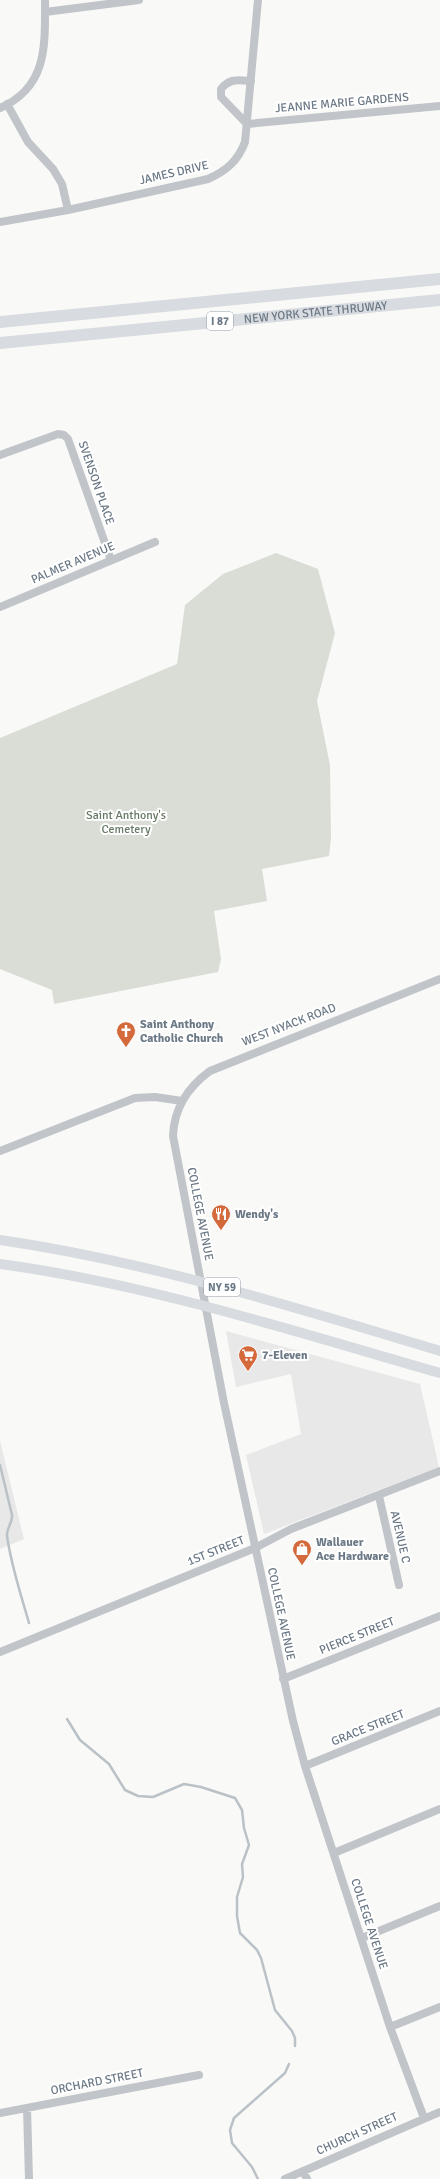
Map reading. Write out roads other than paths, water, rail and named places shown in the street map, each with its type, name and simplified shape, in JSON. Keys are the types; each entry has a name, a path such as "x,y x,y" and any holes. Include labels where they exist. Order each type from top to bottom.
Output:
{"highway":[{"name":"NEW YORK STATE THRUWAY","path":"0,322 440,279"},
{"name":"NEW YORK STATE THRUWAY","path":"0,343 440,300"}],"main road":[{"name":"NY 59","path":"0,1240 93,1256 200,1281 440,1351"},
{"name":"NY 59","path":"0,1264 87,1278 205,1307 440,1373"}],"street":[{"path":"45,0 42,62 37,77 29,88 4,106 28,142 53,169 62,184 68,210"},
{"path":"45,12 139,0"},
{"name":"JAMES DRIVE","path":"0,222 68,210 208,179 220,174 231,165 241,154 245,142 258,0"},
{"path":"247,124 221,97 221,89 226,83 234,80 251,81"},
{"name":"JEANNE MARIE GARDENS","path":"247,124 440,106"},
{"name":"SVENSON PLACE","path":"0,455 58,434 64,435 68,439 111,560"},
{"name":"PALMER AVENUE","path":"0,607 155,542"},
{"name":"WEST NYACK ROAD","path":"182,1101 201,1077 219,1066 440,979"},
{"path":"0,1151 135,1098 155,1097 182,1101"},
{"name":"COLLEGE AVENUE","path":"182,1101 175,1117 174,1140 205,1307 283,1679 305,1766 390,2027 424,2118"},
{"name":"1ST STREET","path":"0,1652 255,1548 291,1529 440,1471"},
{"name":"AVENUE C","path":"378,1496 399,1585"},
{"name":"PIERCE STREET","path":"283,1679 440,1616"},
{"name":"GRACE STREET","path":"305,1766 440,1711"},
{"path":"334,1853 440,1808"},
{"path":"362,1938 440,1906"},
{"path":"390,2027 440,2007"},
{"name":"ORCHARD STREET","path":"0,2113 199,2075"},
{"path":"27,2108 29,2179"},
{"name":"CHURCH STREET","path":"285,2179 440,2112"},
{"path":"303,2171 307,2179"}],"waterway":[{"path":"0,1465 12,1515 12,1521 7,1533 11,1558 29,1623"},
{"path":"67,1719 80,1740 109,1764 125,1790 138,1796 153,1797 184,1784 201,1787 235,1798 242,1810 244,1828 249,1845 242,1864 243,1877 237,1897 237,1916 240,1933 257,1950 261,1958 275,2010 292,2031 295,2038 295,2046"},
{"path":"258,2179 252,2167 232,2143 230,2130 234,2118 285,2073 289,2064"}],"place":[{"name":"Saint Anthony Catholic Church","path":"126,1048"},
{"name":"Wendy's","path":"221,1231"},
{"name":"7-Eleven","path":"248,1372"},
{"name":"Wallauer Ace Hardware","path":"302,1566"}],"park label":[{"name":"Saint Anthony's Cemetery","path":"126,822"}]}
